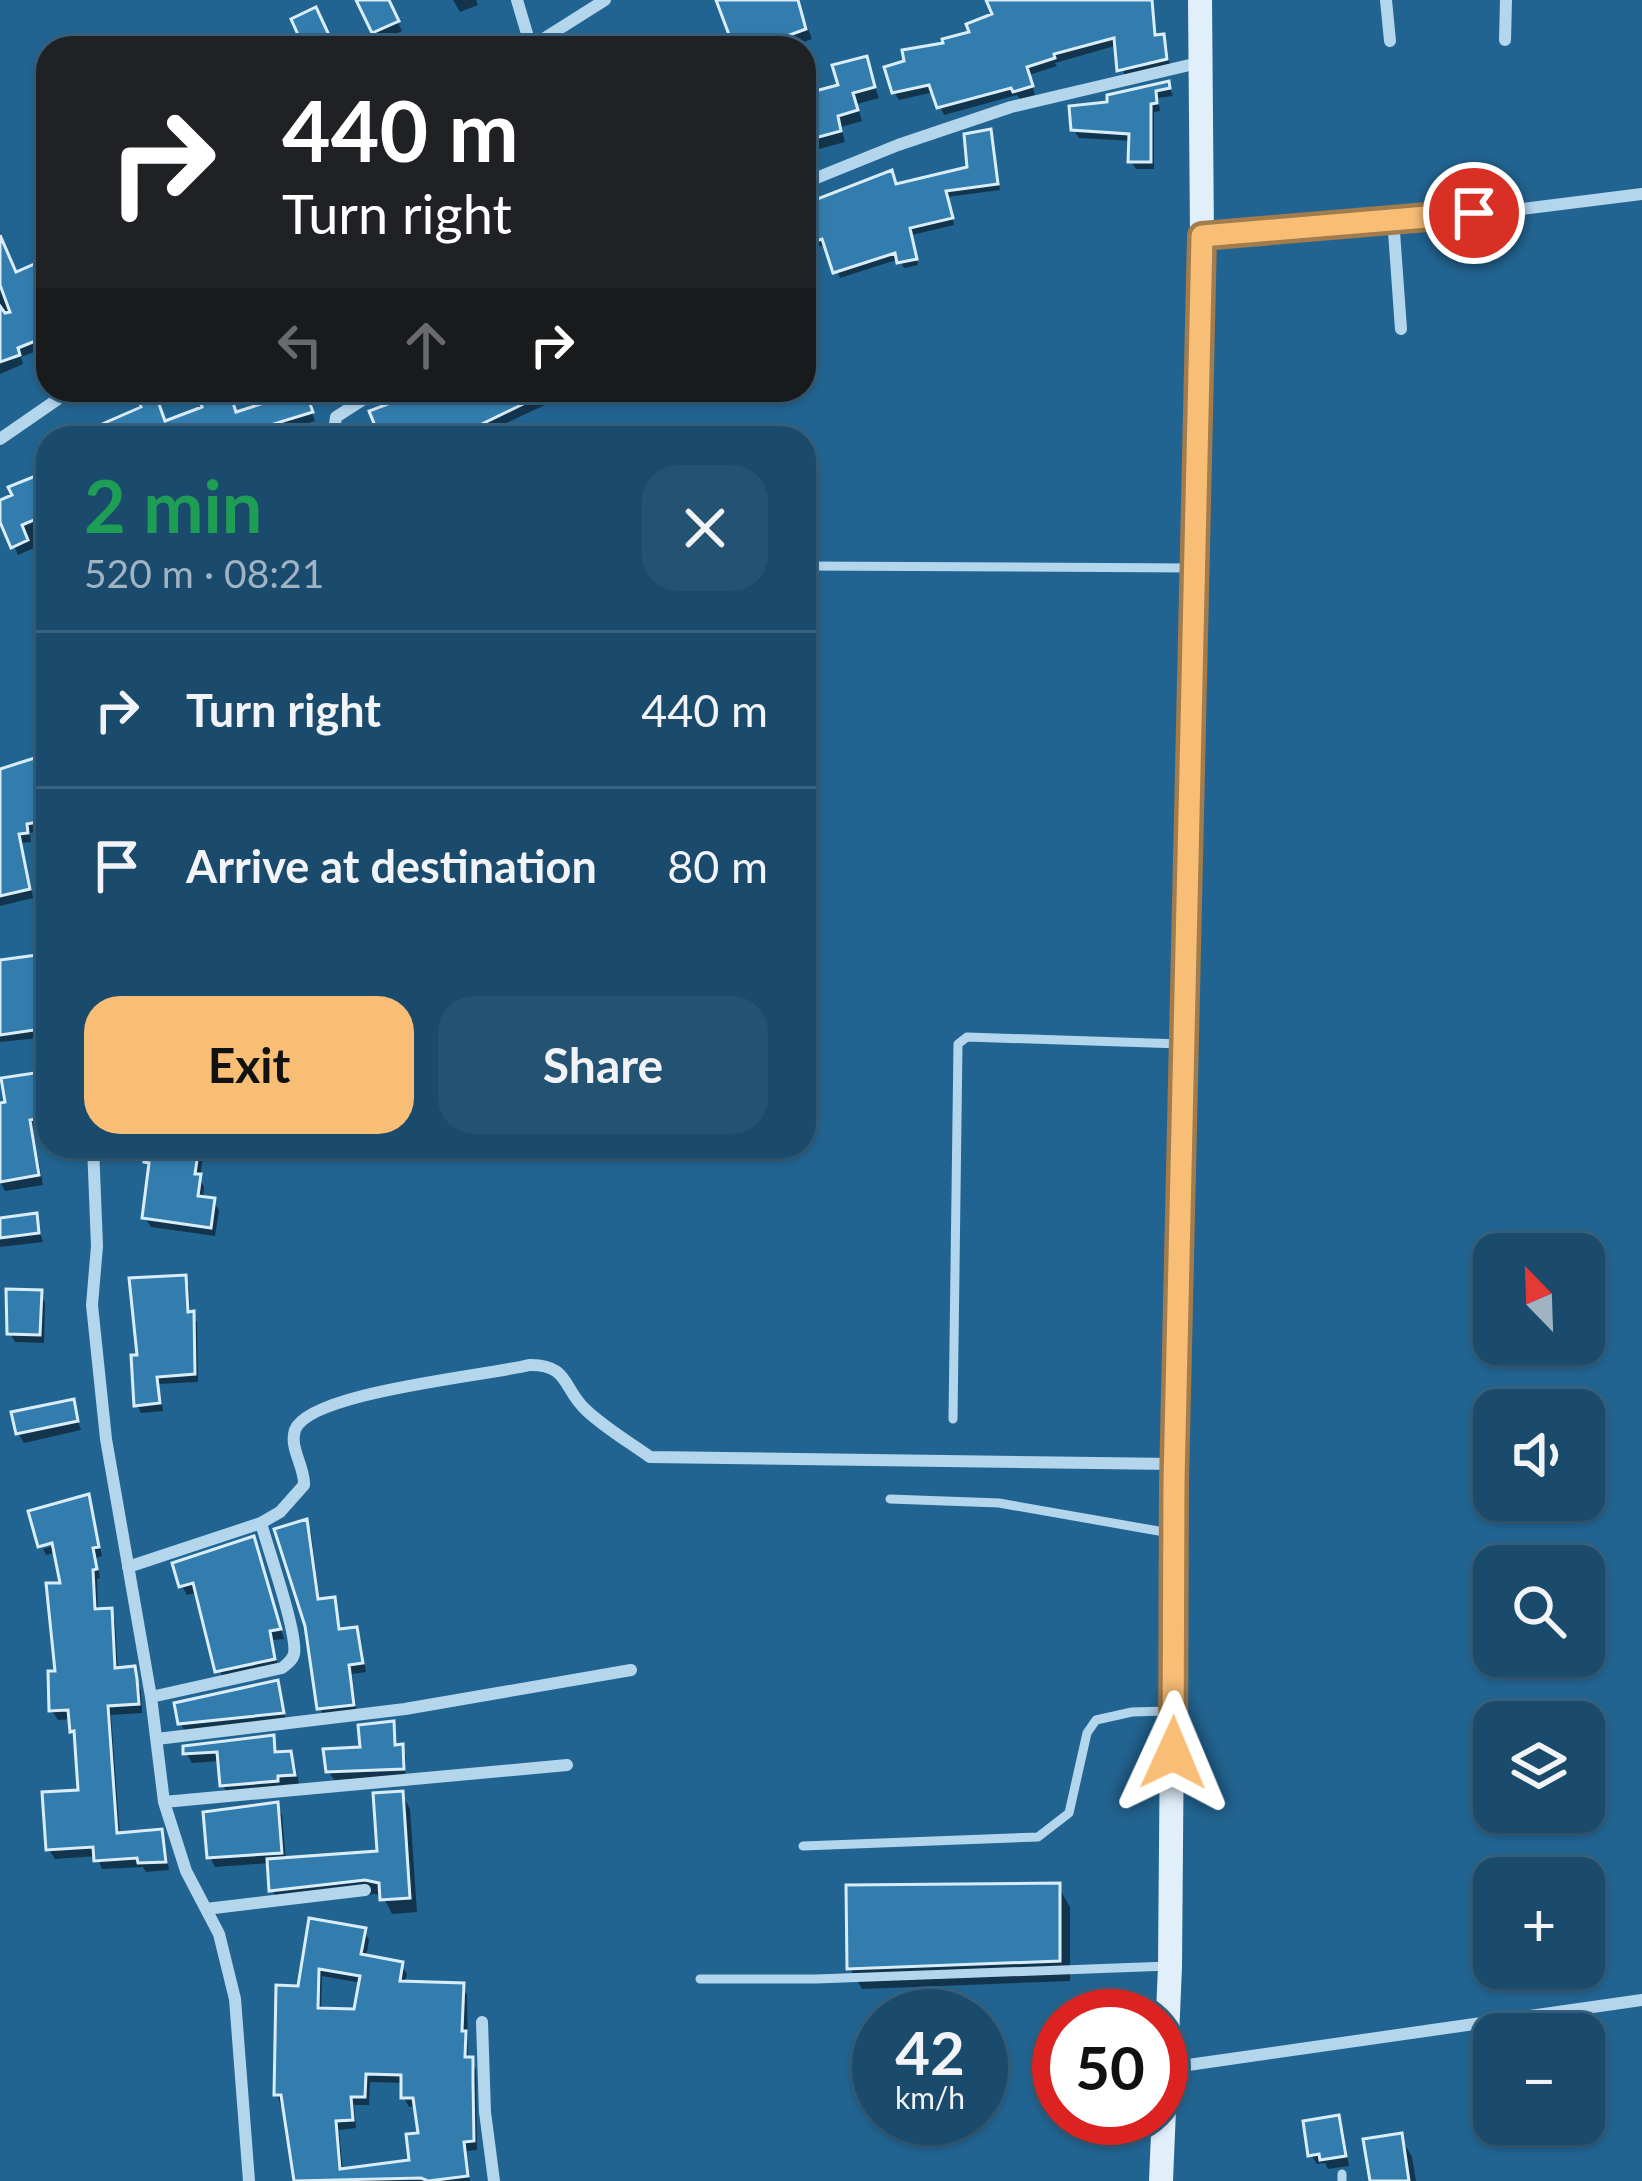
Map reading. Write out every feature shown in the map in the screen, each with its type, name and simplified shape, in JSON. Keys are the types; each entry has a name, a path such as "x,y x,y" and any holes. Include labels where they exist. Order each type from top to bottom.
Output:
{"main road":[{"path":"1171,1989 1174,1464 1193,568 1211,236 1198,63 1200,0"},
{"path":"1161,2181 1166,2145"}],"street":[{"path":"518,0 527,36"},
{"path":"548,36 605,0"},
{"path":"1386,0 1390,41"},
{"path":"1505,40 1506,0"},
{"path":"816,178 1011,107 1198,63"},
{"path":"1211,236 1642,194"},
{"path":"1394,218 1401,328"},
{"path":"0,439 54,402"},
{"path":"335,426 336,417 359,402"},
{"path":"93,1158 97,1246 92,1305 97,1372 164,1802 186,1870 219,1934 235,1999 249,2181"},
{"path":"128,1567 261,1523 296,1497 304,1485 293,1438 304,1417 351,1397 529,1365 545,1365 565,1377 583,1408 650,1457 1174,1464"},
{"path":"151,1697 282,1668 293,1658 285,1606 261,1523"},
{"path":"157,1738 405,1709 631,1670"},
{"path":"164,1802 567,1765"},
{"path":"206,1909 365,1890"},
{"path":"1188,2065 1642,2000"},
{"path":"482,2022 485,2112 494,2181"}],"lane":[{"path":"816,566 1193,568"},
{"path":"953,1419 958,1045 967,1037 1184,1044"},
{"path":"890,1499 999,1503 1174,1534"},
{"path":"802,1846 1038,1837 1069,1813 1088,1733 1096,1720 1132,1712 1174,1711"},
{"path":"700,1979 1170,1966"}],"building":[{"path":"356,0 389,0 399,21 372,33"},
{"path":"716,0 798,0 806,29 787,36 730,36"},
{"path":"986,0 1152,0 1155,35 1164,34 1167,59 1117,71 1114,38 1054,54 1055,58 1027,67 1033,86 1013,92 1011,88 937,108 929,85 892,93 884,67 904,61 902,50 943,43 942,39 969,32 966,24 992,14"},
{"path":"316,7 329,36 299,36 291,19"},
{"path":"867,56 875,87 853,93 858,110 838,116 841,131 816,138 816,91 838,85 832,65"},
{"path":"1169,81 1170,88 1156,91 1157,103 1151,104 1151,162 1128,162 1129,134 1071,130 1069,106 1107,102 1107,95"},
{"path":"991,129 998,184 946,191 953,218 910,228 917,259 897,263 895,253 833,273 822,239 816,241 816,199 892,170 896,184 967,167 964,134"},
{"path":"0,235 16,272 36,263 36,341 18,348 20,355 0,362 0,306 10,312 0,285"},
{"path":"139,402 158,402 165,421 202,407 201,402 233,402 236,412 267,402 309,402 313,412 267,426 97,426 141,407"},
{"path":"393,402 527,402 480,426 375,426 369,411"},
{"path":"36,476 36,519 22,525 28,540 11,548 0,522 0,500 12,495 8,487"},
{"path":"36,758 36,822 27,824 28,833 19,834 30,889 0,896 0,769"},
{"path":"36,955 36,1030 0,1035 0,960"},
{"path":"36,1073 36,1119 30,1120 39,1175 0,1182 0,1103 5,1102 1,1078"},
{"path":"144,1158 197,1158 198,1196 215,1198 211,1228 142,1218 149,1163"},
{"path":"37,1213 39,1233 0,1238 0,1218"},
{"path":"186,1275 188,1312 194,1311 195,1374 157,1377 160,1403 134,1406 131,1355 137,1355 129,1278"},
{"path":"6,1289 42,1290 40,1335 7,1334"},
{"path":"74,1399 78,1421 16,1434 11,1412"},
{"path":"89,1494 99,1547 93,1548 95,1609 112,1608 115,1668 135,1666 137,1679 139,1704 108,1706 117,1833 162,1829 166,1862 94,1861 93,1847 46,1850 42,1792 78,1790 68,1710 49,1711 48,1671 55,1671 46,1583 60,1583 52,1543 38,1547 28,1511"},
{"path":"307,1519 318,1599 335,1597 339,1629 357,1627 363,1663 349,1665 354,1705 317,1709 305,1626 274,1529"},
{"path":"254,1536 281,1629 270,1631 275,1659 215,1672 193,1583 179,1587 172,1563"},
{"path":"278,1680 284,1713 178,1724 174,1703"},
{"path":"394,1721 395,1745 403,1744 404,1769 326,1772 323,1749 360,1747 358,1725"},
{"path":"274,1735 275,1752 291,1751 295,1775 278,1776 278,1781 220,1786 217,1752 183,1754 183,1746"},
{"path":"403,1791 410,1898 380,1900 379,1883 365,1880 269,1891 267,1859 377,1851 373,1793"},
{"path":"278,1802 282,1853 207,1858 203,1812"},
{"path":"1060,1883 1060,1961 847,1969 846,1885"},
{"path":"309,1918 366,1928 361,1954 403,1962 400,1981 464,1983 465,2057 473,2057 474,2141 464,2142 468,2176 428,2181 294,2181 281,2095 274,2095 276,1985 298,1986","holes":["319,1969 360,1976 354,2009 318,2008","366,2074 401,2075 401,2098 413,2098 418,2133 406,2134 409,2160 340,2169 336,2121 353,2120 351,2097 365,2097"]},
{"path":"1339,2115 1346,2156 1320,2160 1319,2154 1308,2156 1303,2121"},
{"path":"1402,2133 1409,2181 1370,2181 1363,2139"}],"route":[{"path":"1173,1753 1174,1482 1202,236 1474,213"}]}
